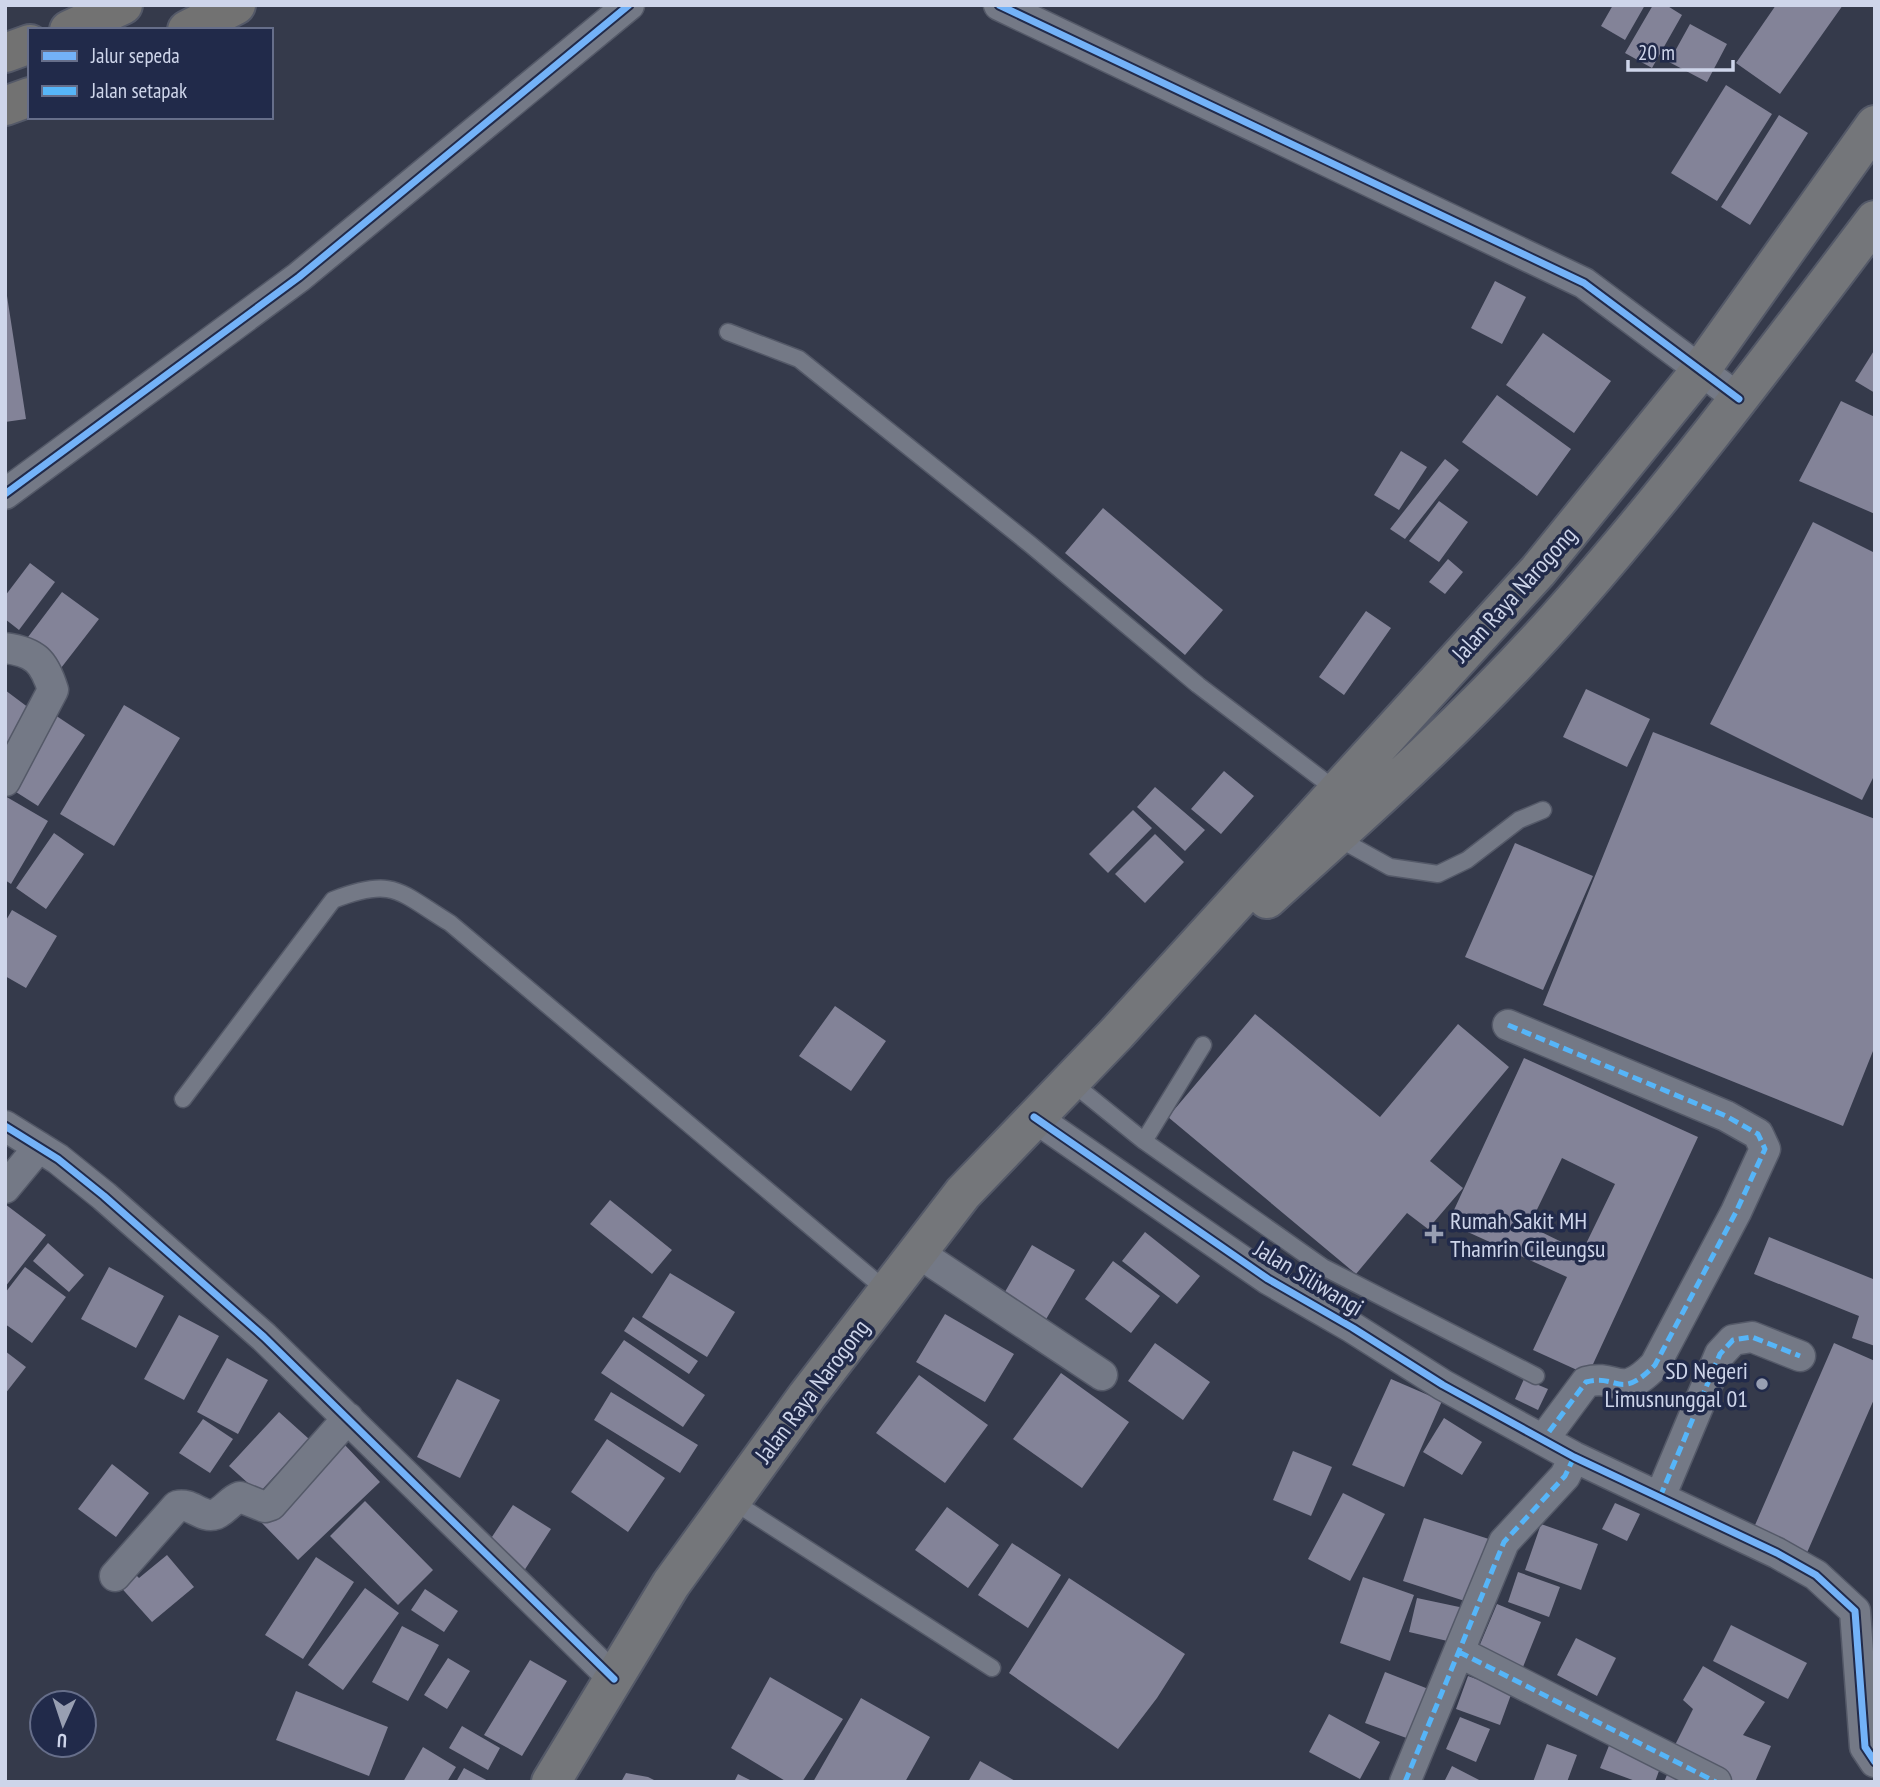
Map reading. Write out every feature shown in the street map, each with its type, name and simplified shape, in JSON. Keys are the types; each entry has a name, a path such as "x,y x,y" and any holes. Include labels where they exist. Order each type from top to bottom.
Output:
{"highway":[{"path":"73,28 123,5"},
{"path":"191,28 236,5"},
{"path":"5,53 28,45"},
{"path":"5,106 28,98"}],"main road":[{"name":"Jalan Raya Narogong","path":"551,1782 671,1584 887,1291 963,1194 1116,1033 1538,570 1700,371 1875,125"},
{"name":"Jalan Raya Narogong","path":"1116,1033 1427,756 1573,602 1739,399 1875,220"}],"street":[{"path":"5,494 299,277 629,5"},
{"path":"999,5 1584,283 1739,399"},
{"path":"5,648 28,651 47,669 52,690 5,781"},
{"path":"1508,1025 1726,1116 1758,1134 1765,1149 1736,1212 1655,1364 1637,1381 1626,1385 1595,1380 1586,1382 1543,1440"},
{"name":"Jalan Siliwangi","path":"1034,1117 1268,1279 1353,1328 1443,1385 1574,1457 1816,1575 1854,1611 1865,1746 1875,1762"},
{"path":"5,1126 58,1159 264,1337 614,1679"},
{"path":"5,1188 38,1147"},
{"path":"917,1252 1102,1375"},
{"path":"1660,1497 1720,1354 1733,1340 1752,1337 1800,1356"},
{"path":"115,1576 177,1506 183,1504 209,1514 219,1512 240,1497 265,1507 271,1505 348,1418"},
{"path":"1405,1782 1504,1542 1565,1476 1574,1457"},
{"path":"1459,1652 1716,1782"}],"lane":[{"path":"728,332 799,359 1031,545 1198,685 1336,790"},
{"path":"1336,837 1390,867 1438,874 1467,860 1520,820 1544,810"},
{"path":"183,1099 333,900 362,888 391,887 450,923 887,1291"},
{"path":"1144,1141 1203,1045"},
{"path":"1069,1081 1144,1141 1323,1267 1536,1376"},
{"path":"732,1500 992,1668"}],"building":[{"path":"1613,5 1645,5 1625,40 1601,26"},
{"path":"1653,5 1666,5 1682,15 1652,68 1625,53"},
{"path":"1776,5 1843,5 1780,94 1736,63"},
{"path":"1690,24 1727,44 1707,82 1669,62"},
{"path":"1726,85 1772,114 1717,201 1671,173"},
{"path":"1779,115 1808,133 1750,225 1721,207"},
{"path":"1495,281 1526,297 1502,344 1471,328"},
{"path":"5,283 26,419 5,422"},
{"path":"1543,333 1611,381 1574,433 1506,385"},
{"path":"1875,349 1875,393 1855,381"},
{"path":"1497,395 1571,449 1537,496 1462,442"},
{"path":"1841,401 1875,417 1875,514 1799,481"},
{"path":"1401,451 1427,467 1399,510 1374,495"},
{"path":"1445,459 1459,470 1405,539 1390,529"},
{"path":"1439,501 1468,522 1439,562 1409,541"},
{"path":"1103,508 1223,610 1185,655 1065,553"},
{"path":"1813,522 1875,553 1875,774 1862,800 1710,724"},
{"path":"1448,559 1463,572 1445,594 1429,582"},
{"path":"30,563 55,582 19,630 5,619 5,596"},
{"path":"62,592 99,619 61,668 25,641"},
{"path":"1366,611 1391,628 1344,695 1319,677"},
{"path":"1586,689 1650,719 1627,767 1563,737"},
{"path":"5,690 33,711 5,746"},
{"path":"124,705 180,738 114,846 60,814"},
{"path":"52,713 85,735 38,806 5,785"},
{"path":"1653,732 1875,819 1875,1046 1843,1126 1543,1005"},
{"path":"1224,771 1254,796 1221,834 1191,809"},
{"path":"1155,787 1205,830 1185,851 1137,807"},
{"path":"5,796 48,821 11,884 5,880"},
{"path":"1133,810 1152,828 1108,873 1089,854"},
{"path":"54,833 84,854 46,909 16,888"},
{"path":"1155,834 1184,862 1145,903 1115,874"},
{"path":"1515,843 1593,876 1543,990 1465,957"},
{"path":"12,910 57,936 26,988 5,976 5,922"},
{"path":"835,1006 886,1041 851,1091 799,1056"},
{"path":"1255,1014 1380,1117 1458,1024 1509,1067 1430,1161 1463,1188 1428,1229 1407,1213 1356,1274 1168,1117"},
{"path":"1524,1058 1698,1137 1588,1375 1533,1350 1567,1277 1448,1223","holes":["1562,1158 1615,1184 1582,1252 1529,1226"]},
{"path":"610,1200 672,1250 652,1274 590,1224"},
{"path":"5,1204 46,1235 5,1287"},
{"path":"1145,1232 1200,1276 1177,1304 1122,1261"},
{"path":"1769,1237 1873,1279 1875,1274 1875,1346 1852,1338 1859,1316 1754,1274"},
{"path":"48,1243 84,1275 69,1292 33,1261"},
{"path":"1032,1245 1075,1270 1045,1321 1002,1297"},
{"path":"1113,1261 1160,1296 1131,1333 1085,1299"},
{"path":"25,1267 66,1297 32,1343 5,1324 5,1293"},
{"path":"109,1267 164,1296 136,1348 81,1319"},
{"path":"670,1273 735,1312 707,1357 642,1317"},
{"path":"945,1314 1014,1354 985,1402 916,1362"},
{"path":"179,1315 219,1336 184,1400 144,1379"},
{"path":"633,1317 698,1361 689,1374 624,1331"},
{"path":"624,1340 705,1395 683,1427 601,1373"},
{"path":"1155,1343 1210,1382 1183,1420 1128,1381"},
{"path":"1834,1343 1875,1361 1875,1397 1806,1555 1752,1532"},
{"path":"5,1351 26,1367 5,1394"},
{"path":"227,1358 268,1380 238,1434 197,1412"},
{"path":"1061,1373 1129,1422 1082,1488 1013,1439"},
{"path":"919,1375 988,1425 945,1483 876,1433"},
{"path":"457,1379 500,1400 460,1478 417,1457"},
{"path":"1391,1379 1442,1401 1404,1487 1352,1465"},
{"path":"1524,1379 1548,1389 1538,1410 1515,1399"},
{"path":"611,1392 698,1445 680,1473 594,1420"},
{"path":"279,1412 309,1439 259,1493 229,1466"},
{"path":"1444,1418 1482,1442 1462,1475 1423,1452"},
{"path":"203,1419 233,1439 210,1473 179,1453"},
{"path":"607,1439 665,1478 628,1532 571,1492"},
{"path":"343,1443 380,1482 298,1560 261,1522"},
{"path":"1293,1451 1332,1467 1311,1516 1273,1500"},
{"path":"112,1464 149,1493 116,1537 78,1509"},
{"path":"1343,1493 1385,1514 1350,1581 1308,1559"},
{"path":"365,1501 433,1570 398,1605 330,1536"},
{"path":"1615,1503 1640,1514 1627,1541 1602,1529"},
{"path":"513,1505 551,1529 522,1574 484,1549"},
{"path":"947,1507 999,1545 968,1588 915,1550"},
{"path":"1424,1518 1495,1541 1474,1604 1403,1581"},
{"path":"1541,1524 1598,1544 1581,1590 1525,1570"},
{"path":"1012,1543 1061,1575 1028,1628 978,1595"},
{"path":"167,1555 194,1587 152,1622 117,1583 131,1570 139,1578"},
{"path":"316,1557 354,1582 303,1659 265,1635"},
{"path":"1518,1572 1560,1587 1549,1617 1508,1602"},
{"path":"1363,1577 1414,1595 1390,1661 1340,1643"},
{"path":"1069,1578 1185,1654 1157,1698 1118,1749 1009,1673"},
{"path":"365,1588 399,1613 343,1690 308,1665"},
{"path":"425,1589 458,1611 444,1632 411,1610"},
{"path":"1417,1598 1464,1608 1456,1643 1409,1632"},
{"path":"1497,1604 1541,1622 1521,1672 1476,1654"},
{"path":"1731,1625 1807,1663 1788,1699 1713,1661"},
{"path":"402,1626 439,1645 408,1701 372,1682"},
{"path":"1576,1638 1616,1658 1597,1696 1557,1675"},
{"path":"448,1658 470,1671 447,1709 424,1695"},
{"path":"530,1660 567,1681 522,1756 484,1735"},
{"path":"1703,1666 1765,1702 1743,1735 1771,1746 1755,1782 1729,1782 1671,1753 1693,1709 1683,1700"},
{"path":"1385,1672 1431,1690 1412,1740 1365,1723"},
{"path":"1468,1676 1512,1692 1500,1725 1456,1709"},
{"path":"770,1677 843,1719 802,1782 787,1782 731,1748"},
{"path":"296,1691 388,1727 369,1776 276,1740"},
{"path":"861,1698 930,1737 905,1782 813,1782"},
{"path":"1329,1714 1380,1742 1360,1779 1309,1752"},
{"path":"1460,1717 1490,1729 1476,1762 1446,1749"},
{"path":"462,1726 500,1748 488,1770 449,1748"},
{"path":"1612,1738 1664,1757 1655,1782 1638,1782 1600,1768"},
{"path":"1547,1744 1577,1755 1567,1782 1533,1782"},
{"path":"423,1747 456,1767 447,1782 403,1782"},
{"path":"980,1761 1017,1782 968,1782"},
{"path":"1452,1766 1483,1782 1444,1782"},
{"path":"464,1768 490,1782 456,1782"},
{"path":"1669,1770 1702,1782 1664,1782"},
{"path":"626,1773 648,1777 658,1782 621,1782"},
{"path":"738,1774 754,1782 734,1782"}],"marked path":[{"path":"1508,1025 1726,1116 1758,1134 1765,1149 1736,1212 1655,1365 1634,1382 1626,1384 1597,1380 1586,1382 1543,1440"},
{"path":"1660,1497 1720,1354 1733,1340 1752,1337 1800,1356"},
{"path":"1405,1782 1504,1542 1565,1476 1574,1457"},
{"path":"1459,1652 1716,1782"}],"cycle path":[{"path":"5,494 299,277 629,5"},
{"path":"999,5 1584,283 1739,399"},
{"path":"1034,1117 1268,1279 1353,1328 1443,1385 1574,1457 1777,1553 1816,1575 1855,1611 1865,1747 1875,1762"},
{"path":"5,1126 58,1159 104,1196 264,1337 614,1679"}],"place":[{"name":"Rumah Sakit MH Thamrin Cileungsu","path":"1434,1234"},
{"name":"SD Negeri Limusnunggal 01","path":"1762,1384"}]}
